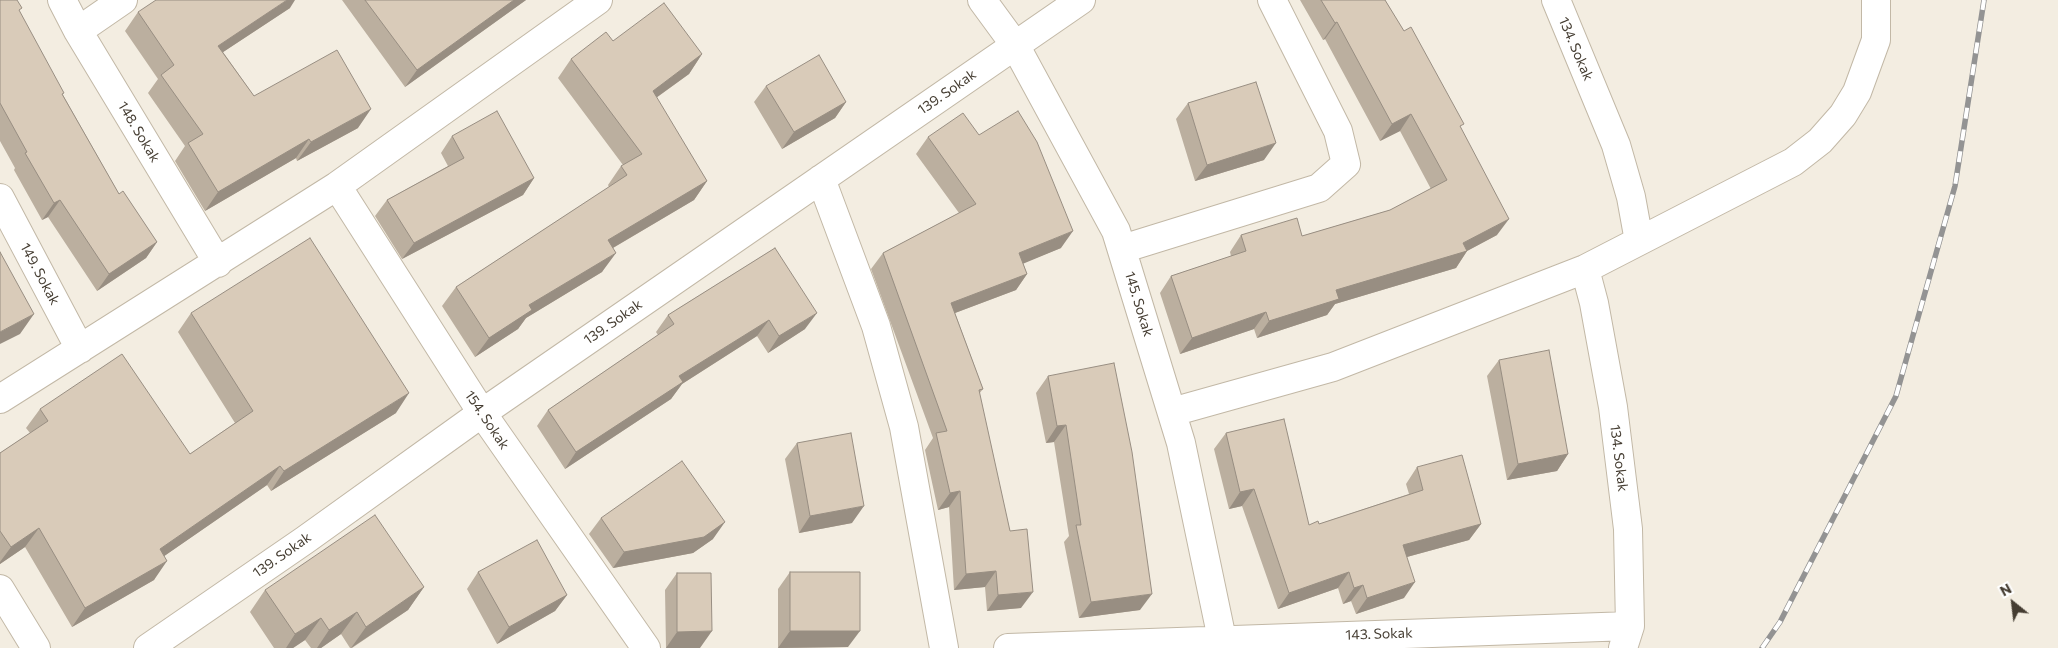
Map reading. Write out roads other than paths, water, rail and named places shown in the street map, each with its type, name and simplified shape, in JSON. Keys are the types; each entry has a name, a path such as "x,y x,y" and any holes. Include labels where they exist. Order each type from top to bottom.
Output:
{"street":[{"name":"148. Sokak","path":"62,0 78,31 218,263"},
{"path":"78,31 123,0"},
{"path":"0,399 218,263 337,186 598,0"},
{"name":"145. Sokak","path":"982,0 1015,45 1116,230 1181,443 1222,639"},
{"name":"139. Sokak","path":"148,648 305,540 482,413 1081,0"},
{"path":"1122,249 1319,188 1346,164 1338,131 1272,0"},
{"name":"134. Sokak","path":"1556,0 1616,145 1631,197 1639,241"},
{"path":"1172,412 1333,367 1584,269 1793,162 1820,141 1843,115 1858,92 1876,40 1876,0"},
{"path":"821,179 876,326 904,427 944,648"},
{"name":"154. Sokak","path":"337,186 482,413 646,648"},
{"name":"149. Sokak","path":"0,198 80,349"},
{"name":"134. Sokak","path":"1584,269 1594,303 1613,408 1628,529 1627,637"},
{"path":"0,589 36,648"},
{"name":"143. Sokak","path":"1008,648 1222,639 1254,643 1627,637"}],"railway":[{"path":"1762,648 1780,622 1896,396 1955,186 1984,0"}]}
